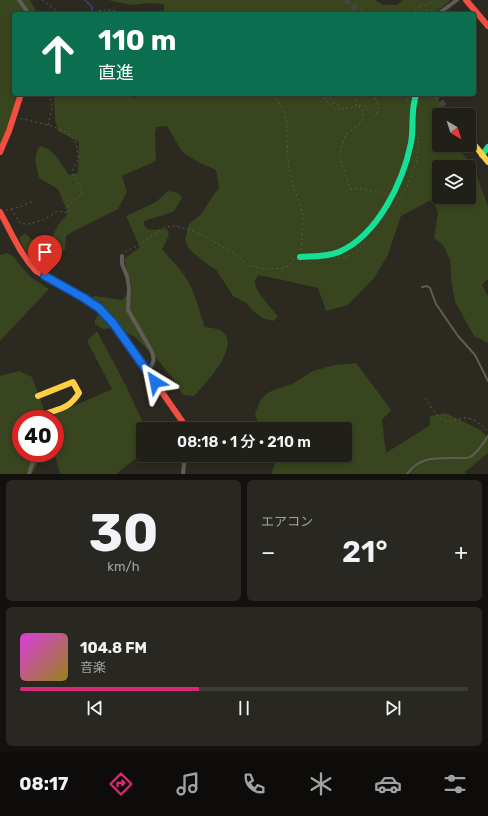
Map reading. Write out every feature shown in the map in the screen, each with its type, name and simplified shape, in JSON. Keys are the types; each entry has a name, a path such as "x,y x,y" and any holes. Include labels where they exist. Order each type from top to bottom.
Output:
{"street":[{"path":"19,0 28,12"},
{"path":"440,12 457,0"},
{"path":"466,0 488,26"},
{"path":"0,152 8,136 20,96"},
{"path":"300,257 327,256 340,252 352,245 367,233 374,225 384,211 402,172 411,141 413,109 416,96"},
{"path":"476,147 488,162"},
{"path":"482,155 488,147"},
{"path":"0,213 31,267 89,301 106,315 148,371 182,422"},
{"path":"122,256 122,264 127,276 128,310 154,355 154,362 148,371"},
{"path":"38,396 73,382 79,393 74,401 65,407 56,410"},
{"path":"30,474 33,462"},
{"path":"183,474 184,462"}],"lane":[{"path":"422,287 427,286 430,288 436,304 458,336 475,355 488,382"},
{"path":"407,474 413,466 421,461 430,459 470,458 488,436"}],"path":[{"path":"42,0 57,12"},
{"path":"413,12 422,3 424,5 428,5 433,0"},
{"path":"94,12 100,10 116,12"},
{"path":"422,12 429,10 443,10"},
{"path":"48,125 52,108 50,96"},
{"path":"122,256 125,252 141,244 155,233 166,227 175,226 191,230 206,237 235,254 249,266 267,269 283,268 289,266 294,259 300,257 303,215 289,170 287,121 282,107 274,96"},
{"path":"322,96 336,110 364,105 374,117 379,109 375,96"},
{"path":"329,96 344,109"},
{"path":"355,96 356,106"},
{"path":"358,106 364,113 361,123 346,134 341,149 340,158 350,189 361,189 384,194 394,192"},
{"path":"10,209 21,224 28,224 43,220 58,211 68,213 68,206 82,193 82,190 73,173 78,159 76,143 70,135 48,125 14,116"},
{"path":"392,208 403,194 417,161 417,154 420,147 418,136"},
{"path":"0,213 20,207 34,200"},
{"path":"333,259 351,255 358,251 368,240"},
{"path":"425,398 437,416 444,420 449,422 467,418 476,421 488,431"}],"green space":[{"path":"0,0 30,0 37,12 12,12 12,96 17,96 9,128 0,148"},
{"path":"108,0 375,0 383,5 397,5 403,0 451,0 436,12 163,12 164,4 149,3 131,5"},
{"path":"54,96 131,96 135,99 135,96 437,96 443,108 432,108 432,152 461,152 468,160 432,160 432,200 401,216 387,257 374,278 348,305 326,311 318,288 258,275 255,285 278,317 273,321 262,318 246,303 233,296 217,271 189,249 185,240 189,224 202,213 219,188 216,170 198,162 182,152 167,126 156,127 156,161 122,176 127,192 118,209 66,236 65,250 55,256 45,254 35,257 28,256 19,238 25,233 32,240 44,243 52,237 58,225 68,213 58,189 39,178 36,153 40,146 49,149 69,175 78,173 79,142 58,131 55,120"},
{"path":"476,173 488,206 488,279 482,285 488,296 488,343 474,336 455,302 450,260 443,245 434,238 438,213 435,204 476,204"},
{"path":"168,191 178,193 182,198 173,212 144,221 144,225 149,230 167,229 169,235 162,249 179,268 188,281 205,327 218,329 225,335 228,343 226,353 221,363 194,396 183,395 177,384 158,360 135,337 119,328 103,329 95,324 95,320 103,306 91,297 95,296 122,300 132,289 124,259 140,247 126,216 156,202"},
{"path":"7,253 13,256 32,278 49,289 0,341 0,255"},
{"path":"97,331 126,386 143,422 136,422 136,458 116,474 60,474 57,462 64,462 64,410 112,389 87,341"},
{"path":"356,363 391,410 382,420 386,453 430,425 430,416 445,413 479,429 488,437 488,453 465,472 466,474 271,474 275,464 274,462 352,462 352,422 258,422 255,413 261,399 269,392 294,383 313,371 334,365"},
{"path":"19,371 32,377 44,410 12,410 12,462 38,462 32,474 0,474 0,376"}],"waterway":[{"path":"85,0 92,7 93,12"}],"tunnel":[{"path":"345,0 361,12"},
{"path":"436,96 446,108"}],"traffic: fast":[{"path":"300,257 325,256 339,252 353,244 366,233 377,220 387,206 395,190 407,158 412,139 413,110 416,96"},
{"path":"482,155 488,147"}],"traffic: slow":[{"path":"476,147 488,162"},
{"path":"38,396 73,382 79,393 69,404 56,410"}],"traffic: jam":[{"path":"466,0 488,26"},
{"path":"0,152 9,131 20,96"},
{"path":"0,212 20,250 36,271 84,298 107,315 182,422"}],"route":[{"path":"45,276 99,308 113,323 155,382"}]}
